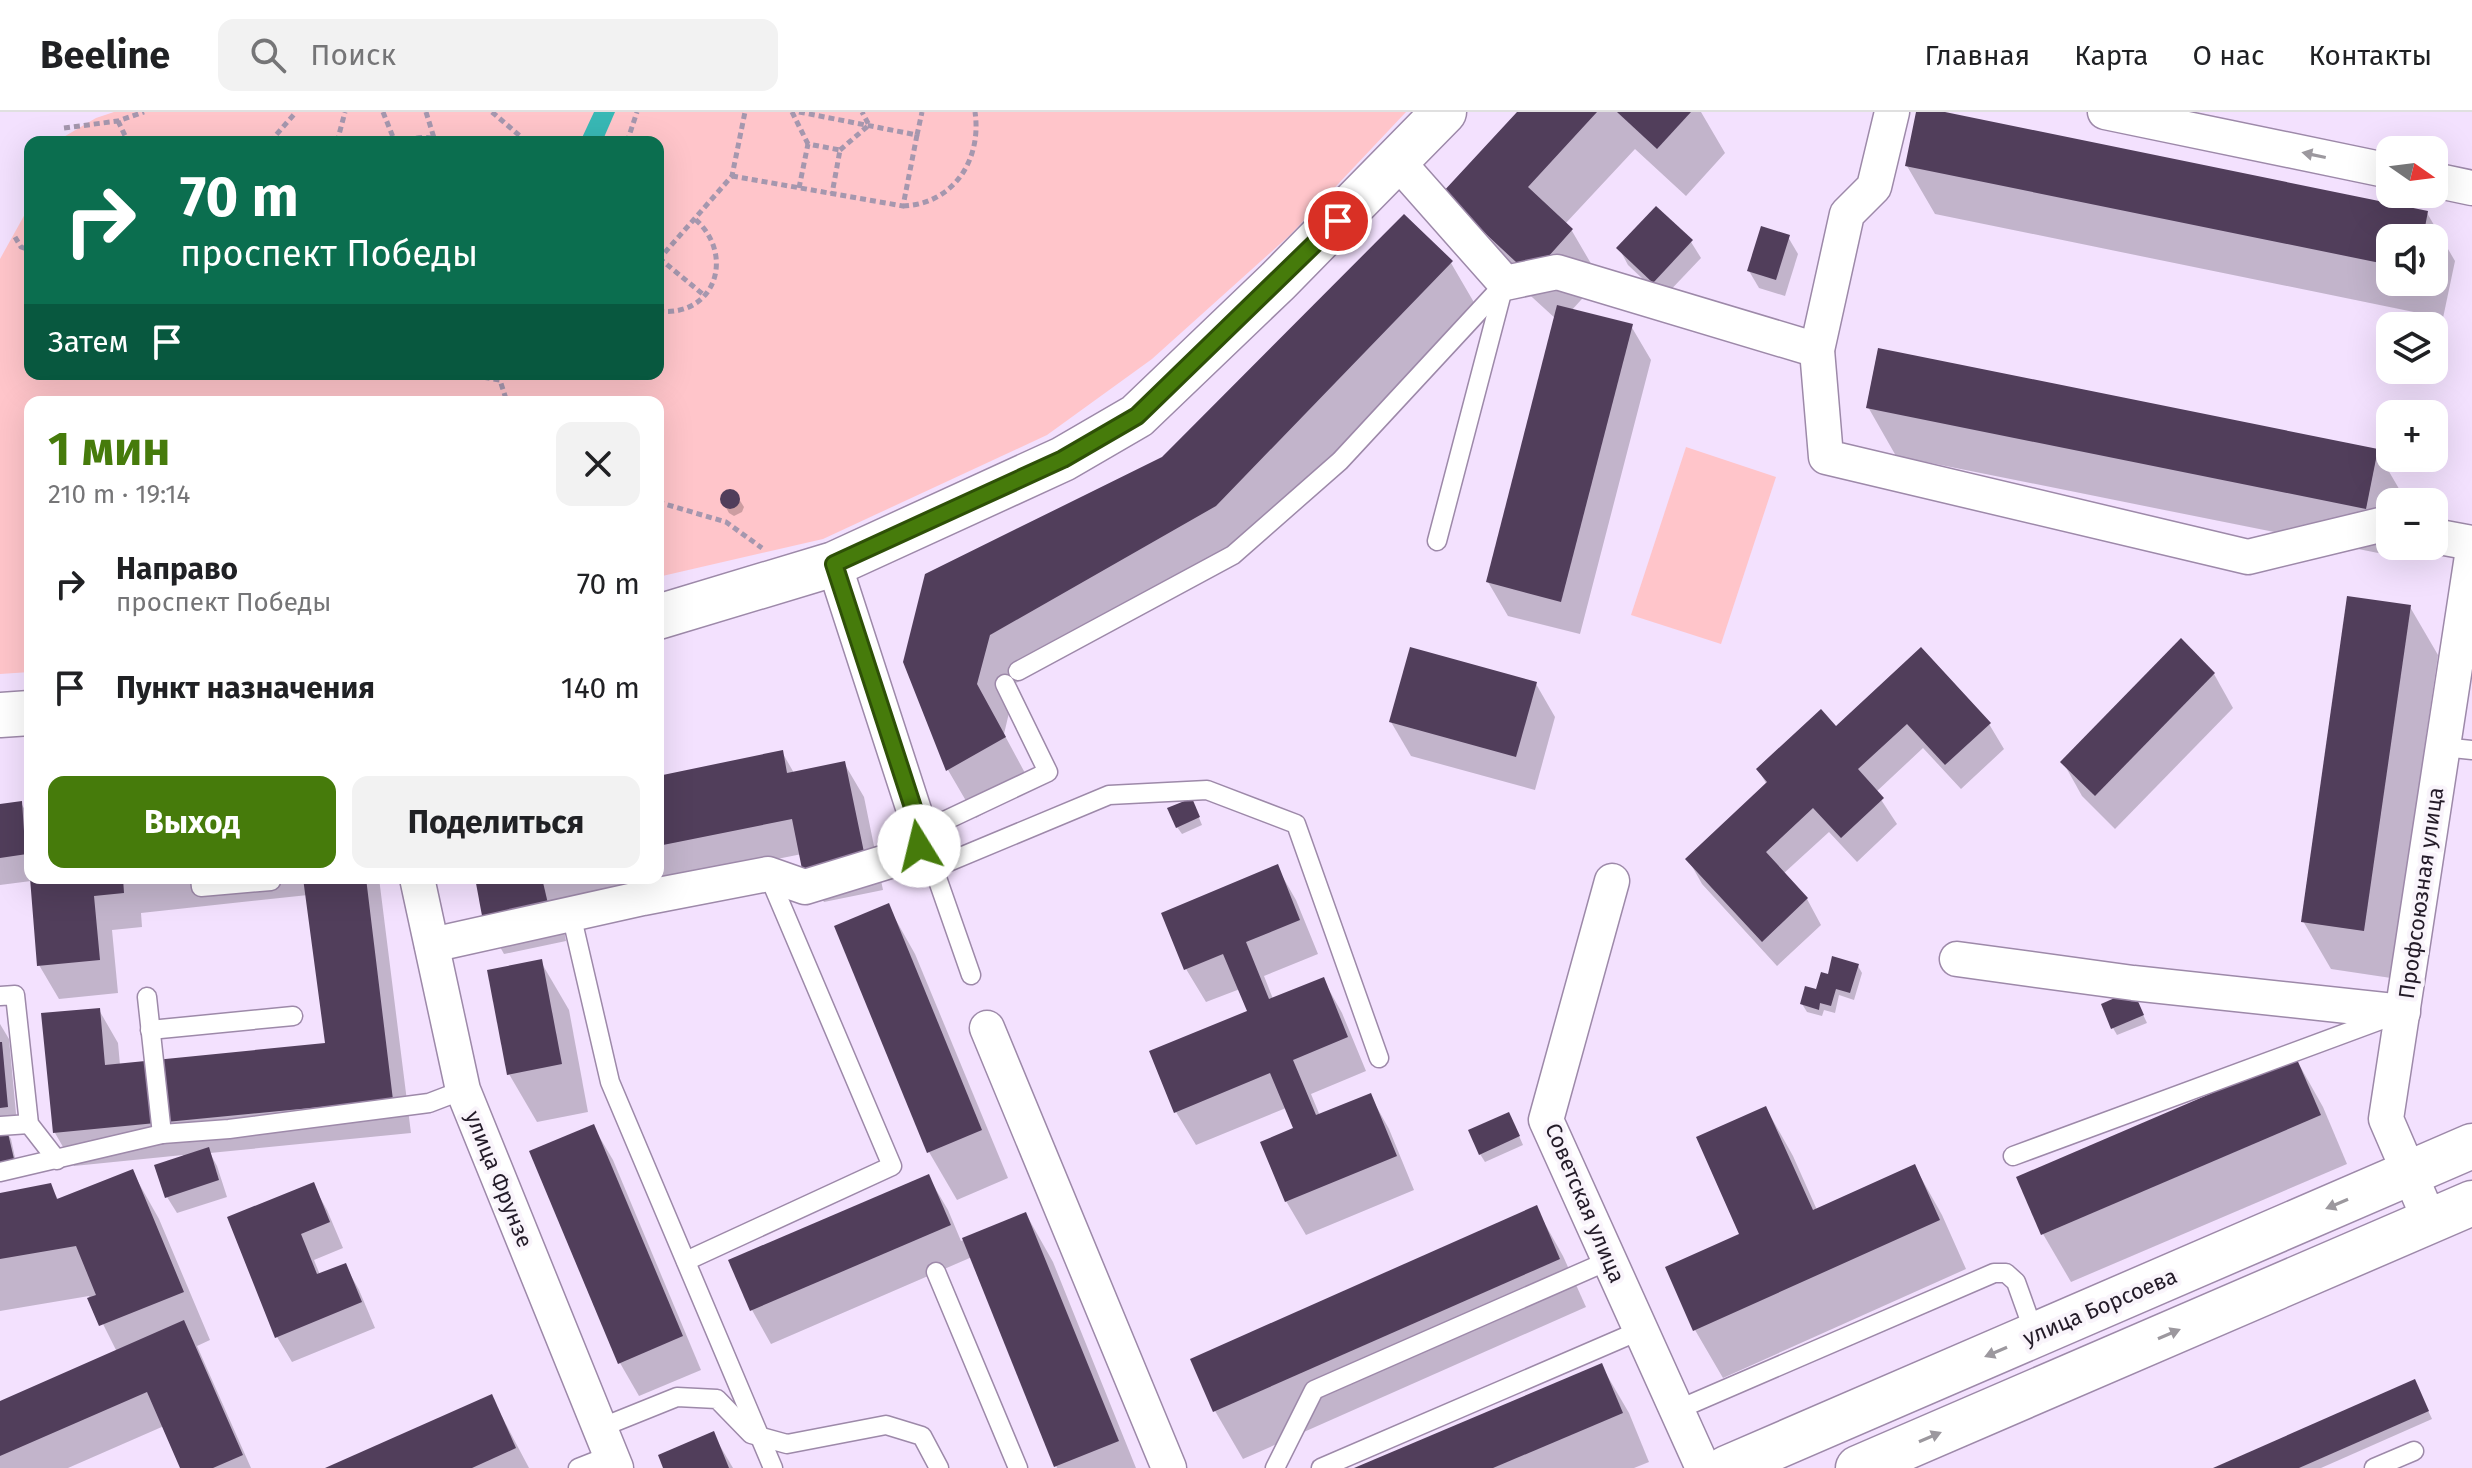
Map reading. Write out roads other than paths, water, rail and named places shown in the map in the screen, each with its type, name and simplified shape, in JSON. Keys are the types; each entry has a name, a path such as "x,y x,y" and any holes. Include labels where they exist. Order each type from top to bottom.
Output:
{"main road":[{"path":"664,615 834,564 1063,459 1137,416 1278,281 1444,112"},
{"path":"0,715 24,713"},
{"name":"улица Борсоева","path":"1727,1468 2472,1146"},
{"path":"1858,1468 2472,1203"}],"street":[{"path":"1892,112 1874,187 1847,214 1817,350 1826,457 2248,557 2376,526"},
{"path":"2105,112 2376,168"},
{"path":"1397,161 1505,283 1557,272 1817,350"},
{"path":"2448,183 2472,188"},
{"path":"2448,544 2472,558"},
{"name":"Профсоюзная улица","path":"2430,1221 2386,1119 2403,1012 2457,748 2472,558"},
{"path":"432,945 768,874 805,887 909,855 919,846 921,832 834,564"},
{"name":"Советская улица","path":"1612,881 1546,1120 1703,1468"},
{"name":"улица Фрунзе","path":"418,884 463,1090 609,1450"},
{"path":"1957,959 2133,983 2403,1012"},
{"path":"987,1028 1169,1468"}],"lane":[{"path":"1437,541 1505,283"},
{"path":"971,975 921,832 1048,772 1011,678 1233,555 1340,461 1505,283"},
{"path":"934,868 1109,795 1207,790 1296,824 1379,1058"},
{"path":"686,1261 892,1166 768,874"},
{"path":"201,884 201,887 236,884"},
{"path":"571,914 610,1082 773,1468"},
{"path":"0,996 15,995 29,1124 57,1160"},
{"path":"147,997 162,1134"},
{"path":"2013,1156 2403,1012"},
{"path":"150,1030 293,1016"},
{"path":"0,1172 162,1134 229,1129 429,1103 463,1090"},
{"path":"0,1126 29,1124"},
{"path":"1275,1468 1314,1390 1610,1260"},
{"path":"936,1272 1018,1468"},
{"path":"1677,1410 1994,1273 2006,1273 2016,1282 2035,1335"},
{"path":"1321,1468 1641,1330"},
{"path":"578,1468 609,1450 677,1397 717,1399 751,1434 787,1444 886,1425 922,1436 939,1468"},
{"path":"2374,1468 2414,1451"}]}
